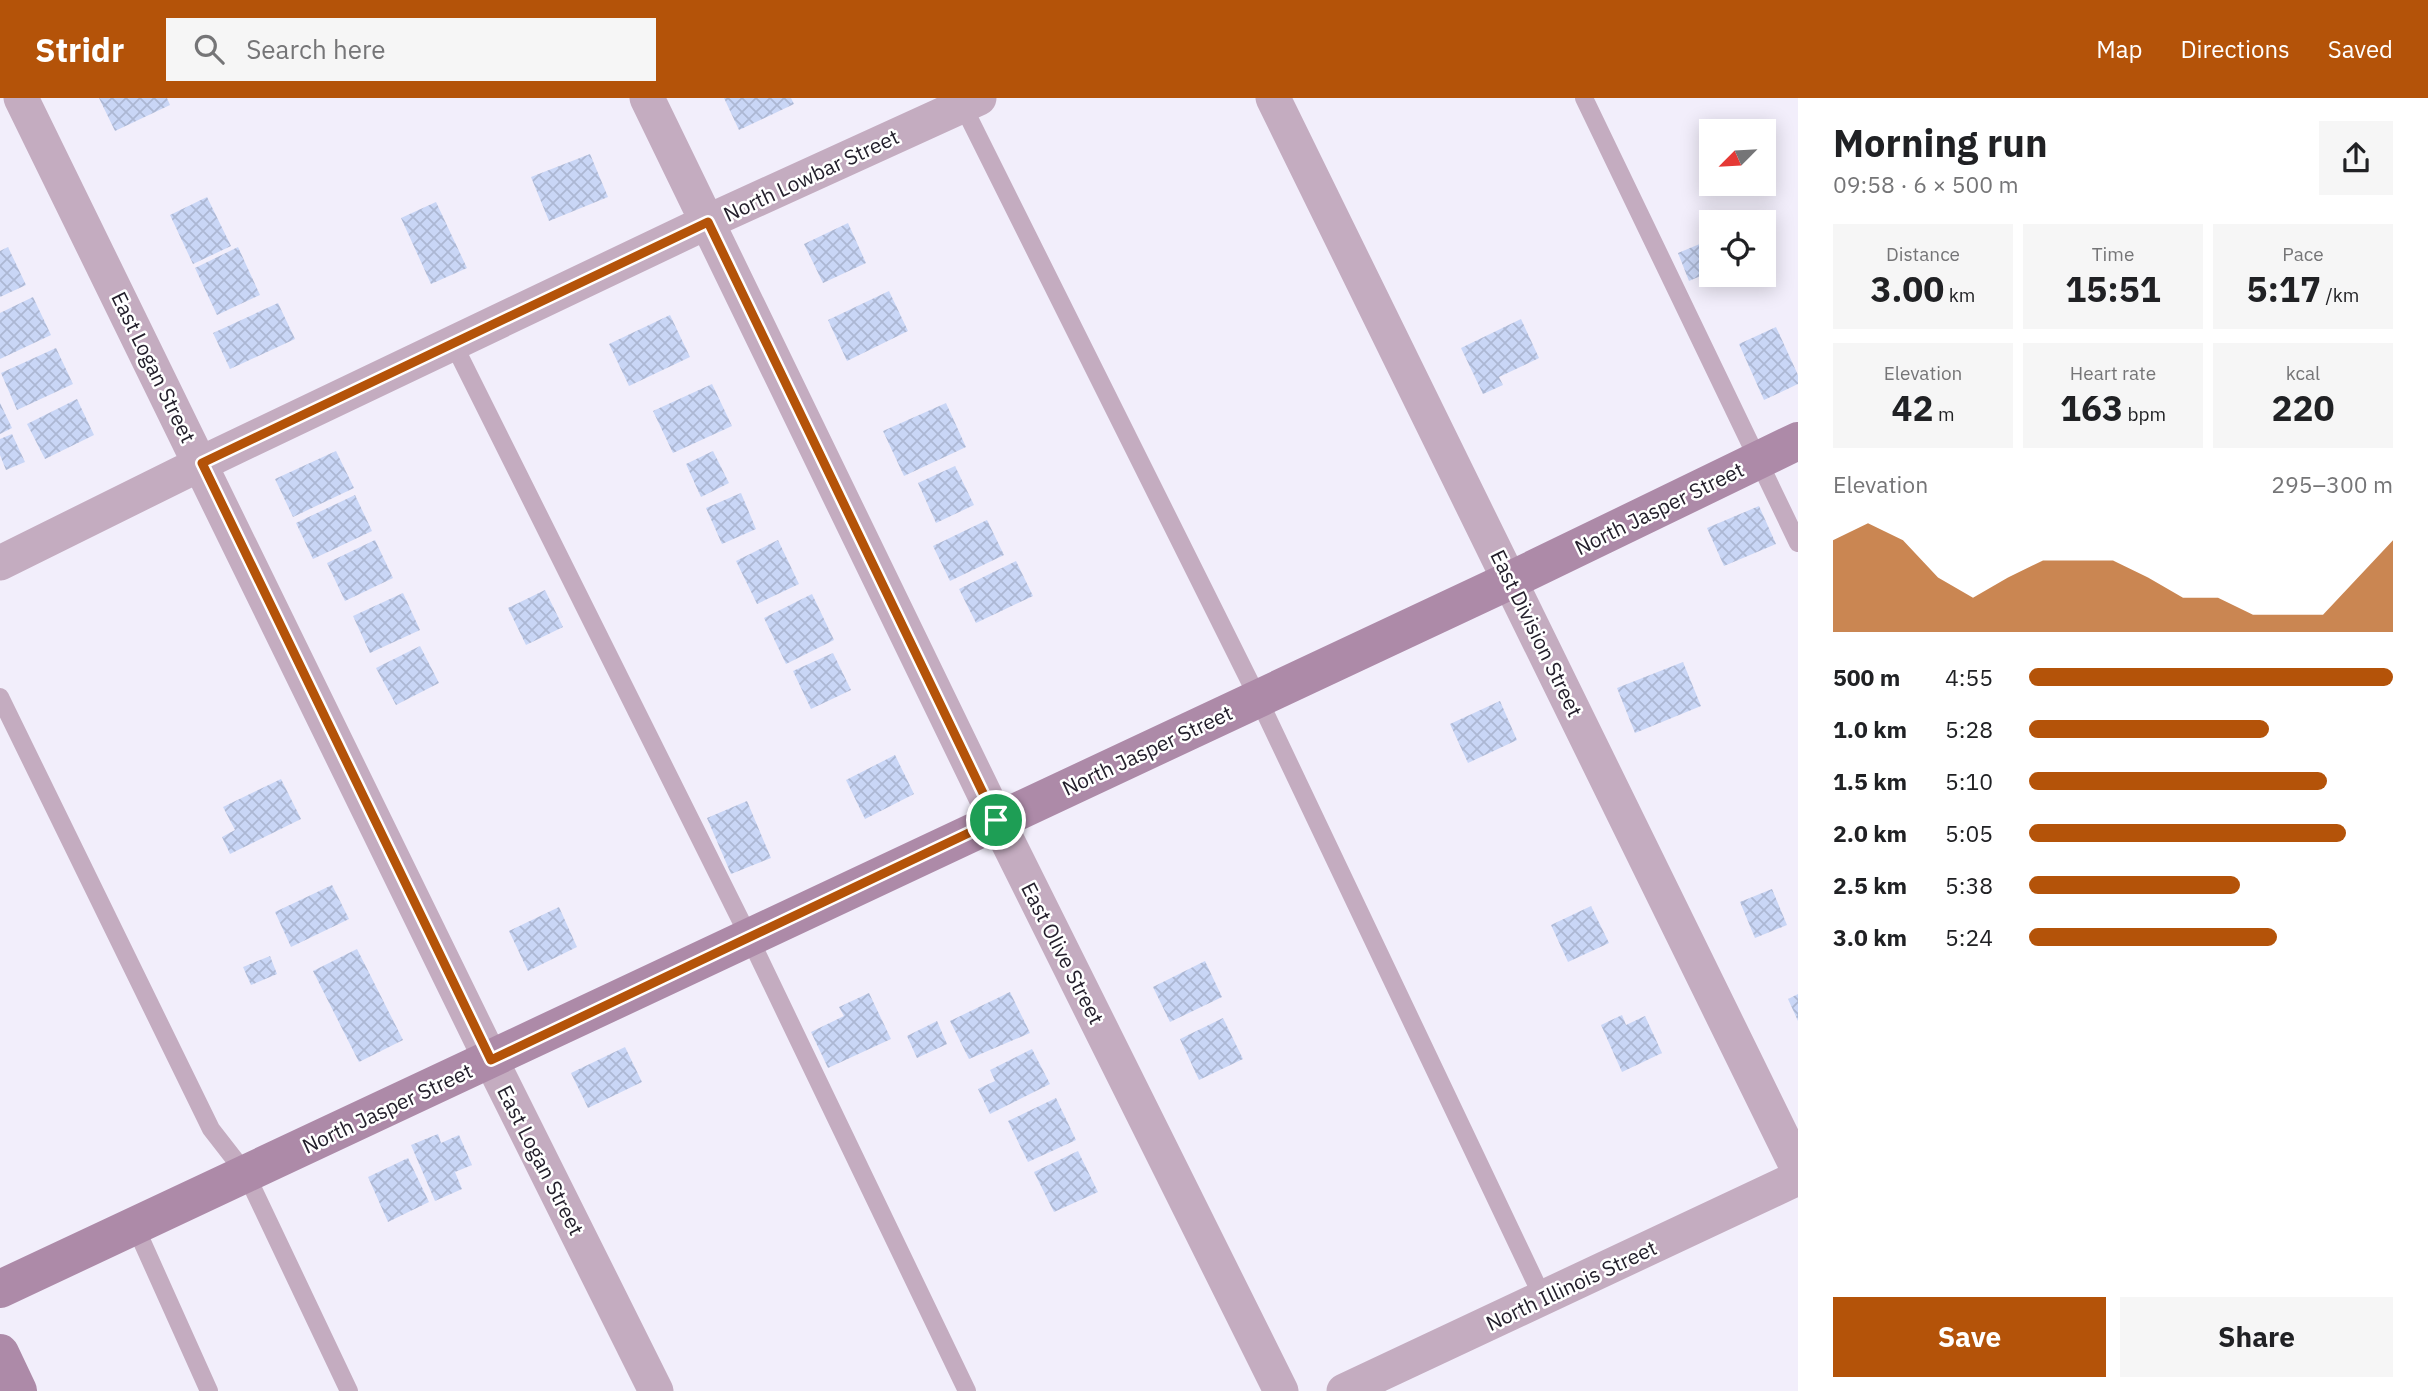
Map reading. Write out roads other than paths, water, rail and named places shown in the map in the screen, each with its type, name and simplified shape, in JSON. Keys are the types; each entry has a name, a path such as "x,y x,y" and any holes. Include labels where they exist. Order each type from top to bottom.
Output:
{"street":[{"name":"East Logan Street","path":"21,98 202,463 491,1060 656,1391"},
{"name":"East Olive Street","path":"647,98 996,820 1282,1391"},
{"name":"East Division Street","path":"1273,98 1798,1169"},
{"name":"North Lowbar Street","path":"0,563 453,343 708,222 971,102"},
{"name":"North Jasper Street","path":"0,1289 1511,580 1798,441"},
{"name":"North Illinois Street","path":"1344,1391 1798,1178"},
{"path":"0,1353 19,1391"}],"lane":[{"path":"1584,98 1798,543"},
{"path":"971,102 1543,1298"},
{"path":"453,343 749,937 967,1391"},
{"path":"0,697 211,1129 246,1174 349,1391"},
{"path":"135,1226 209,1391"}]}
